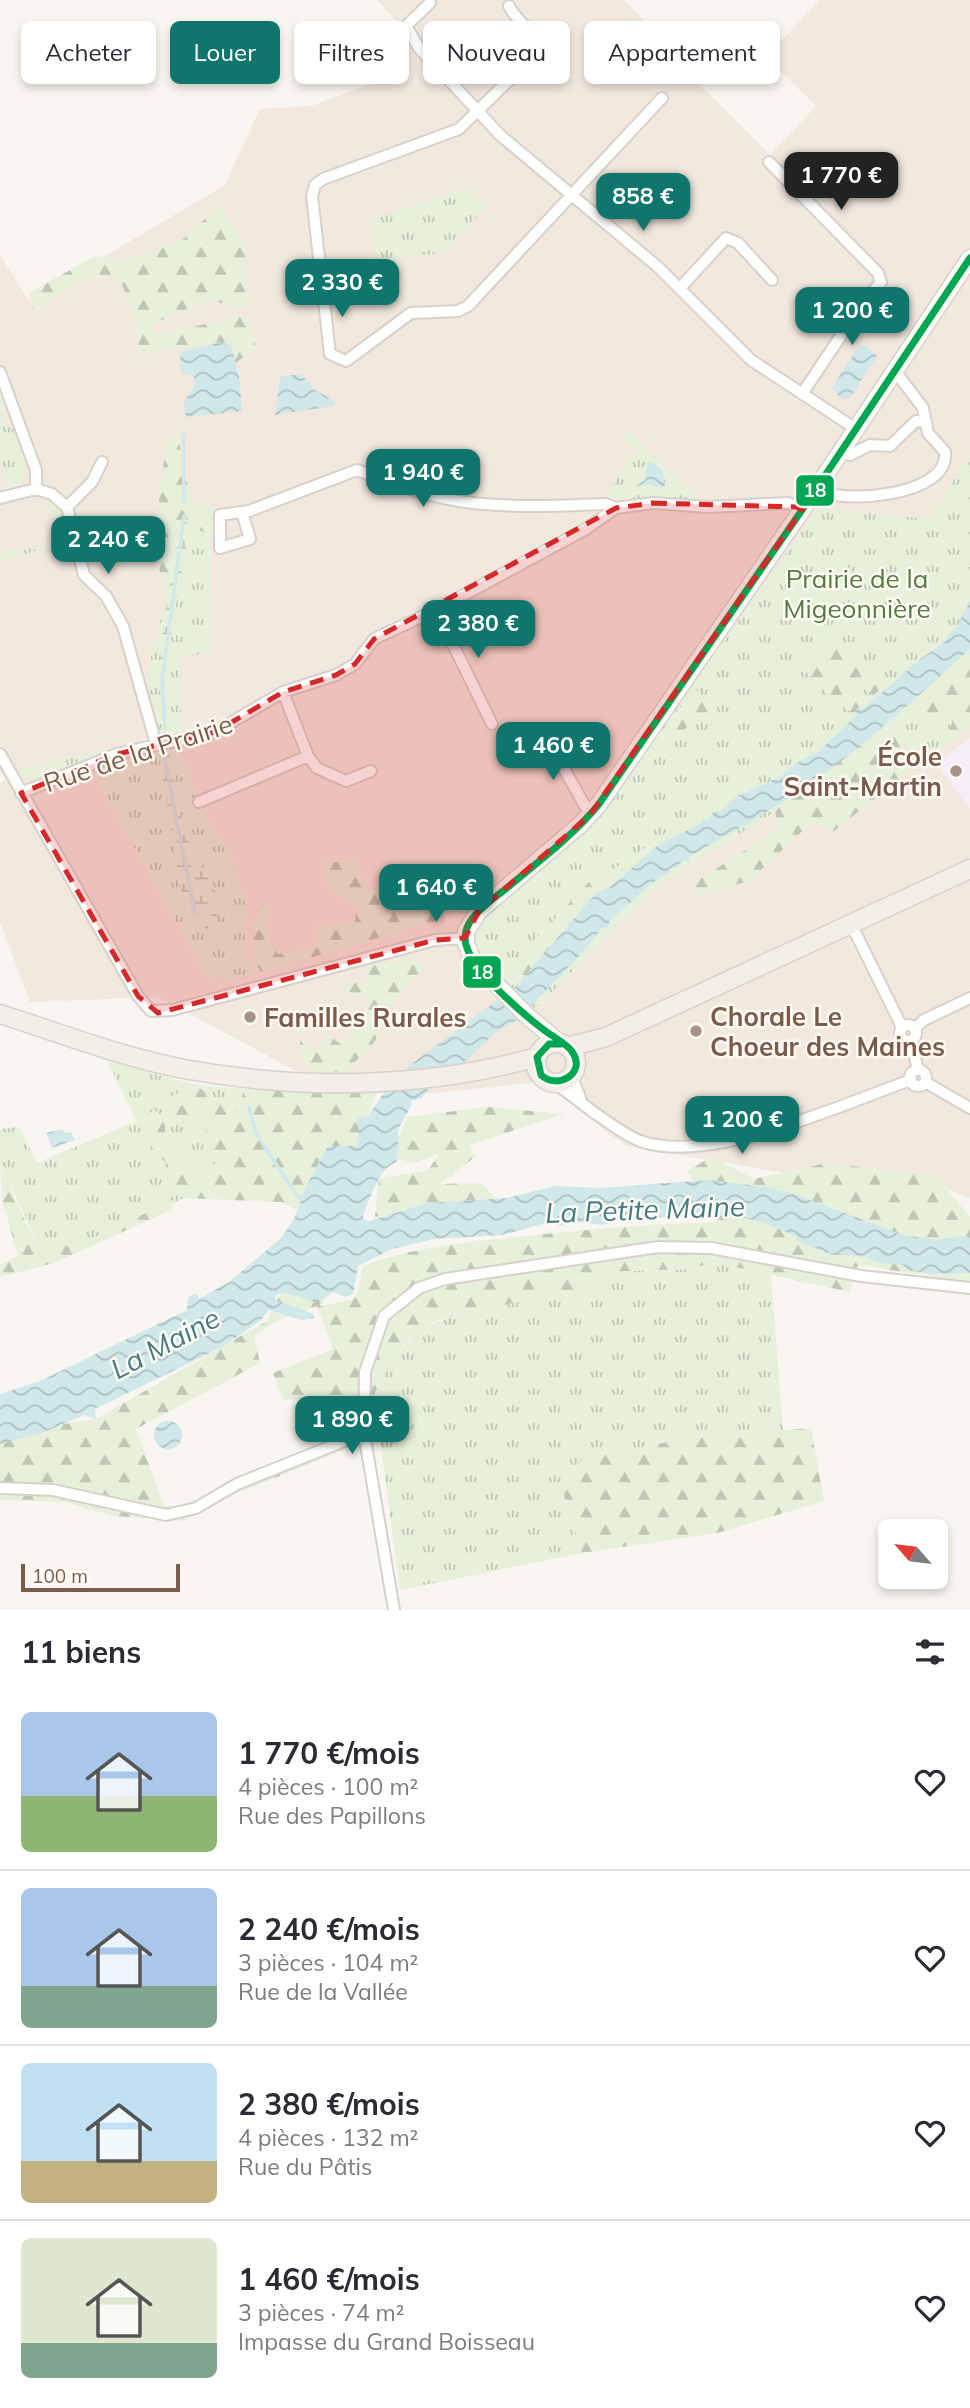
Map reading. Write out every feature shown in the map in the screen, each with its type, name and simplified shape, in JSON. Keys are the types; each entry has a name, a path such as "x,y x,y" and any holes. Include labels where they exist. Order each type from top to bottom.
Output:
{"main road":[{"path":"0,1014 113,1051 183,1069 254,1078 341,1082 470,1071 557,1057 852,926 970,869"},
{"path":"554,1082 544,1078 557,1057"}],"street":[{"path":"430,3 406,26 419,48 501,136 680,288 751,360 856,429"},
{"path":"509,6 515,19 539,42 540,50 478,112 459,128 323,179 315,186 312,196 330,354 346,361 411,313 458,311 468,306 662,98"},
{"path":"769,162 878,273 881,282 862,304 802,394"},
{"path":"680,288 726,238 738,243 772,280"},
{"path":"581,1100 540,1027 502,992 472,959 465,937 469,923 479,911 590,816 802,510 970,258"},
{"path":"815,490 832,496 864,497 908,491 926,481 945,458 942,449 928,433 923,408 895,371"},
{"path":"0,372 36,470 36,489"},
{"path":"841,452 850,455 870,445 890,446 916,421 925,422"},
{"path":"67,507 92,482 102,462"},
{"path":"242,512 357,470 404,487 464,502 528,508 605,504 616,508 653,503 708,507 788,503 802,510"},
{"path":"0,498 36,489 52,494 67,507 84,575 106,596 123,626 156,744"},
{"name":"Rue de la Prairie","path":"21,793 117,754 215,732 283,692 336,676 355,664 374,639 436,610 586,528 616,508"},
{"path":"436,610 492,724"},
{"path":"283,692 308,756 317,768 346,781 371,771"},
{"path":"544,733 590,816"},
{"path":"0,754 138,996 152,1011 168,1011 413,946 465,937"},
{"path":"198,802 308,756"},
{"path":"852,926 902,1027 902,1038 911,1040"},
{"path":"915,1028 925,1020 970,998"},
{"path":"902,1027 909,1025 915,1028"},
{"path":"915,1028 916,1035 911,1040 917,1085 925,1082 970,1108"},
{"path":"554,1082 628,1135 644,1142 705,1147 738,1141 914,1075"},
{"path":"394,1610 364,1433 365,1372 384,1315 419,1288 445,1279 658,1247 711,1248 861,1276 970,1288"},
{"path":"0,1488 54,1490 166,1515 195,1508 237,1484 364,1433"}],"highlighted area":[{"path":"653,503 797,507 802,510 590,815 479,911 465,938 435,940 158,1013 138,996 21,793 117,754 215,732 283,692 336,675 355,664 374,639 616,508"}],"shaded area":[{"path":"378,0 625,0 644,21 584,21 584,84 699,84 770,155 816,106 780,71 780,42 820,0 970,0 970,466 535,1009 657,886 830,777 970,669 970,1198 912,1176 820,1179 627,1146 606,1132 589,1114 538,1082 433,1093 293,1094 300,1073 158,997 30,1002 0,922 0,784 6,780 0,770 0,255 29,301 225,185 260,109 311,106 370,84 409,84 409,21 395,21"},
{"name":"École Saint-Martin","path":"970,738 970,809 936,764"}],"green space":[{"path":"468,188 486,207 442,253 406,257 375,270 370,220"},
{"path":"221,204 244,245 250,309 207,300 153,324 154,335 248,315 256,349 235,363 231,345 222,342 138,355 139,328 120,279 92,275 33,309 29,293 95,256 125,261 181,241"},
{"path":"0,388 7,409 0,413"},
{"path":"0,413 6,428 13,426 26,466 21,483 6,490 0,463"},
{"path":"626,430 703,503 604,499 636,451 621,436"},
{"path":"177,433 193,504 213,506 214,537 199,530 187,532 168,611 154,543 166,444"},
{"name":"Prairie de la Migeonnière","path":"970,454 970,720 942,749 914,770 903,734 884,727 830,777 657,886 535,1009 514,988 511,990 474,941 480,917 600,814 818,508 929,519"},
{"path":"48,501 63,514 70,545 47,547 0,562 0,553 58,542"},
{"path":"186,517 188,536 164,675 165,704 161,706 162,635 182,518"},
{"path":"201,527 210,531 211,654 180,656 181,731 161,736 146,677 183,531"},
{"path":"843,638 838,646 861,660 870,673 890,682 873,695 864,689 858,693 865,703 853,714 829,696 804,670 813,668 809,659 813,652"},
{"path":"970,648 970,725 944,747 953,719 923,723 932,684"},
{"path":"695,689 716,708 671,738 663,729"},
{"path":"882,726 902,736 910,771 834,831 812,822 749,881 698,896 695,882 779,829 774,807 825,774"},
{"path":"177,745 210,824 230,851 248,912 244,945 254,973 228,981 217,972 211,983 104,793 95,768 119,758"},
{"path":"113,748 31,780 18,774 18,770"},
{"path":"169,752 174,788 186,837 215,892 218,912 212,936 207,935 200,908 185,913 159,754"},
{"path":"676,826 676,834 622,869 601,894 564,928 523,987 511,979 525,950 590,881 599,879"},
{"path":"354,859 367,892 409,874 422,898 442,905 454,899 461,882 471,878 476,886 464,906 433,922 261,972 254,955 252,938 263,904 271,904 266,933 278,954 317,948 319,925 355,923 356,908 328,887 322,864"},
{"path":"417,957 424,966 390,1007 375,1041 346,1071 317,1073 302,1059 300,1041 316,1050 328,1035 342,1045 359,1024 371,1000 343,992 346,984 370,982 368,966"},
{"path":"107,1061 193,1084 216,1163 206,1172 187,1168 165,1136 144,1138 166,1163 165,1174 184,1198 84,1242 38,1250 0,1164 0,1129 19,1127 37,1163 137,1121"},
{"path":"193,1084 245,1089 236,1112"},
{"path":"193,1084 236,1111 245,1089 377,1090 357,1146 328,1146 297,1210 280,1202 184,1198 165,1174 166,1163 144,1138 137,1121 155,1110 165,1119 165,1136 187,1168 206,1172 216,1163 200,1113 180,1127 168,1113 169,1098"},
{"path":"488,1107 563,1114 470,1145 475,1157 440,1184 481,1183 498,1200 375,1217 379,1179 428,1170 439,1154 414,1163 391,1157 407,1117"},
{"path":"711,1157 754,1179 827,1163 936,1176 970,1217 970,1282 858,1265 850,1292 712,1262 692,1269 594,1272 592,1290 474,1311 419,1329 399,1352 374,1395 283,1400 273,1373 333,1349 317,1306 277,1321 254,1336 260,1363 136,1429 164,1506 181,1507 246,1474 343,1437 344,1450 223,1499 183,1521 114,1516 64,1502 0,1500 0,1434 96,1419 267,1321 284,1286 337,1284 319,1306 352,1300 358,1292 363,1266 423,1249 574,1231 718,1222 687,1171"},
{"path":"0,1164 38,1250 84,1242 176,1199 171,1210 54,1263 0,1277 0,1265 18,1256 2,1199"},
{"path":"712,1262 771,1275 783,1430 682,1439 561,1487 582,1553 400,1590 374,1395 391,1362 421,1327 593,1272 692,1269"},
{"path":"811,1428 824,1501 717,1533 582,1553 561,1487 581,1460 682,1439"}],"water":[{"path":"222,342 231,345 239,377 242,411 186,417 184,401 194,388 194,376 181,373 180,352"},
{"path":"866,345 877,356 850,398 842,399 832,388 859,346"},
{"path":"301,374 315,390 335,401 333,406 275,415 280,377"},
{"path":"648,462 653,462 663,472 665,485 662,488 647,484 635,487 645,480"},
{"path":"970,600 970,649 917,697 808,786 689,857 688,862 684,860 675,868 670,868 669,873 660,877 610,920 608,927 602,928 583,952 519,1019 495,1033 460,1066 430,1087 422,1098 411,1101 412,1104 399,1128 397,1161 381,1176 369,1199 363,1219 369,1221 427,1203 507,1198 555,1186 600,1188 708,1180 766,1187 794,1194 903,1235 936,1240 970,1235 970,1273 931,1274 908,1270 903,1265 880,1263 867,1257 828,1253 797,1241 795,1236 767,1224 731,1214 716,1217 701,1213 638,1220 628,1218 602,1225 577,1222 558,1226 550,1222 502,1235 434,1239 392,1249 358,1266 353,1294 345,1297 334,1292 316,1302 283,1292 276,1296 275,1300 314,1314 314,1318 301,1320 269,1310 260,1321 222,1347 95,1409 96,1419 84,1415 42,1433 0,1444 0,1394 40,1381 187,1310 188,1297 196,1293 199,1299 229,1282 281,1238 295,1217 305,1188 328,1146 357,1146 357,1116 366,1119 387,1088 410,1065 515,987 598,891 609,888 658,845 700,824 703,819 709,820 713,812 719,813 734,798 781,776 796,763 817,753 856,716 855,708 863,709 919,660 947,640 946,637 957,626"},
{"path":"63,1129 64,1133 71,1132 75,1140 52,1148 46,1133"},
{"path":"168,1421 178,1425 182,1435 178,1445 168,1449 158,1445 154,1435 158,1425"}],"waterway":[{"path":"183,434 184,501"},
{"path":"165,729 162,681 184,516"},
{"path":"164,756 195,913"},
{"path":"249,1108 257,1135 295,1193 302,1199"}],"transit line":[{"name":"18","path":"561,1044 549,1044 537,1057 541,1075 555,1081 568,1078 573,1073 576,1067 573,1053 523,1013 485,975 468,950 465,936 469,923 484,906 567,837 599,804 802,510 970,258"}],"place":[{"name":"École Saint-Martin","path":"956,771"},
{"name":"Familles Rurales","path":"250,1017"},
{"name":"Chorale Le Choeur des Maines","path":"696,1031"}],"water label":[{"name":"La Petite Maine","path":"645,1209"},
{"name":"La Maine","path":"165,1343"}]}
